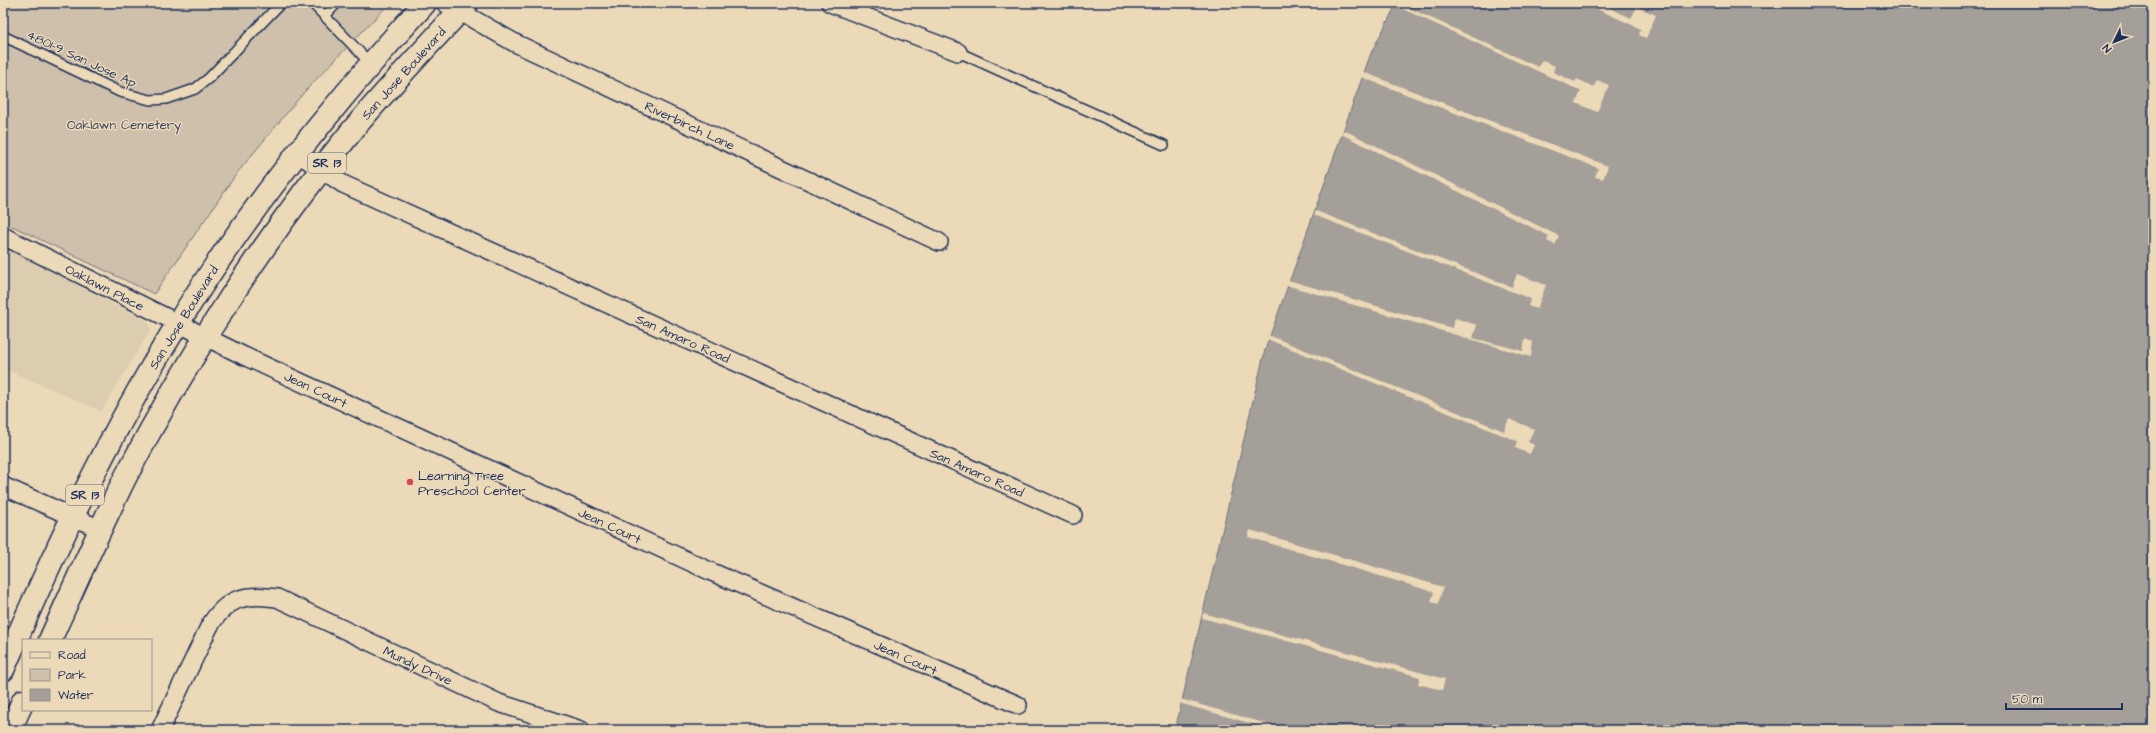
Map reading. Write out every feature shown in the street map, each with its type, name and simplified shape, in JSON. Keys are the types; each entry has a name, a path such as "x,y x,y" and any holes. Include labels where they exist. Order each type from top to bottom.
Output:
{"main road":[{"name":"San Jose Boulevard","path":"3,670 115,432 177,324 225,252 297,153 370,63 425,3"},
{"name":"San Jose Boulevard","path":"50,639 100,529 168,400 206,338 279,227 351,132 457,6"},
{"path":"10,730 22,703"}],"street":[{"path":"830,3 958,52"},
{"name":"Riverbirch Lane","path":"457,6 515,43 939,242"},
{"name":"San Amaro Road","path":"297,153 343,184 1072,516"},
{"name":"Oaklawn Place","path":"3,236 206,338"},
{"name":"Jean Court","path":"206,338 714,573 1018,705"},
{"path":"3,486 100,529"},
{"name":"Mundy Drive","path":"160,730 209,627 218,612 238,599 258,595 277,598 499,703 581,730"}],"lane":[{"name":"4801-9 San Jose Ap","path":"3,36 120,92 150,100 166,99 195,89 209,78 281,3"},
{"path":"312,3 370,63"},
{"path":"325,16 337,3"},
{"path":"958,52 1164,145"}],"shaded area":[{"path":"3,246 148,322 151,329 101,411 3,368"}],"green space":[{"name":"Oaklawn Cemetery","path":"3,3 390,3 305,91 237,173 154,294 12,226 3,242"}],"water":[{"path":"1397,3 2153,3 2153,730 1175,730 1265,350 1371,53"}],"pier":[{"path":"1395,3 1398,3 1538,67 1542,60 1555,66 1553,72 1575,82 1577,79 1594,87 1597,80 1609,85 1597,112 1576,103 1581,91 1394,5"},
{"path":"1584,3 1599,3 1631,18 1637,7 1656,15 1646,38 1639,35 1641,29"},
{"path":"1363,72 1608,166 1603,179 1595,177 1598,168 1361,77"},
{"path":"1344,130 1559,236 1555,245 1547,241 1549,236 1341,134"},
{"path":"1316,211 1512,287 1517,274 1546,285 1537,309 1528,306 1531,299 1314,215"},
{"path":"1288,280 1452,328 1455,318 1477,325 1473,338 1523,351 1525,339 1533,342 1531,357 1286,285"},
{"path":"1268,335 1504,431 1509,419 1534,429 1528,442 1534,445 1530,454 1515,448 1517,441 1267,339"},
{"path":"1250,530 1443,587 1438,604 1431,602 1434,592 1248,537"},
{"path":"1203,613 1445,679 1442,690 1418,684 1420,677 1202,618"},
{"path":"1180,699 1288,730 1274,730 1179,703"}],"place":[{"name":"Learning Tree Preschool Center","path":"410,482"}]}
